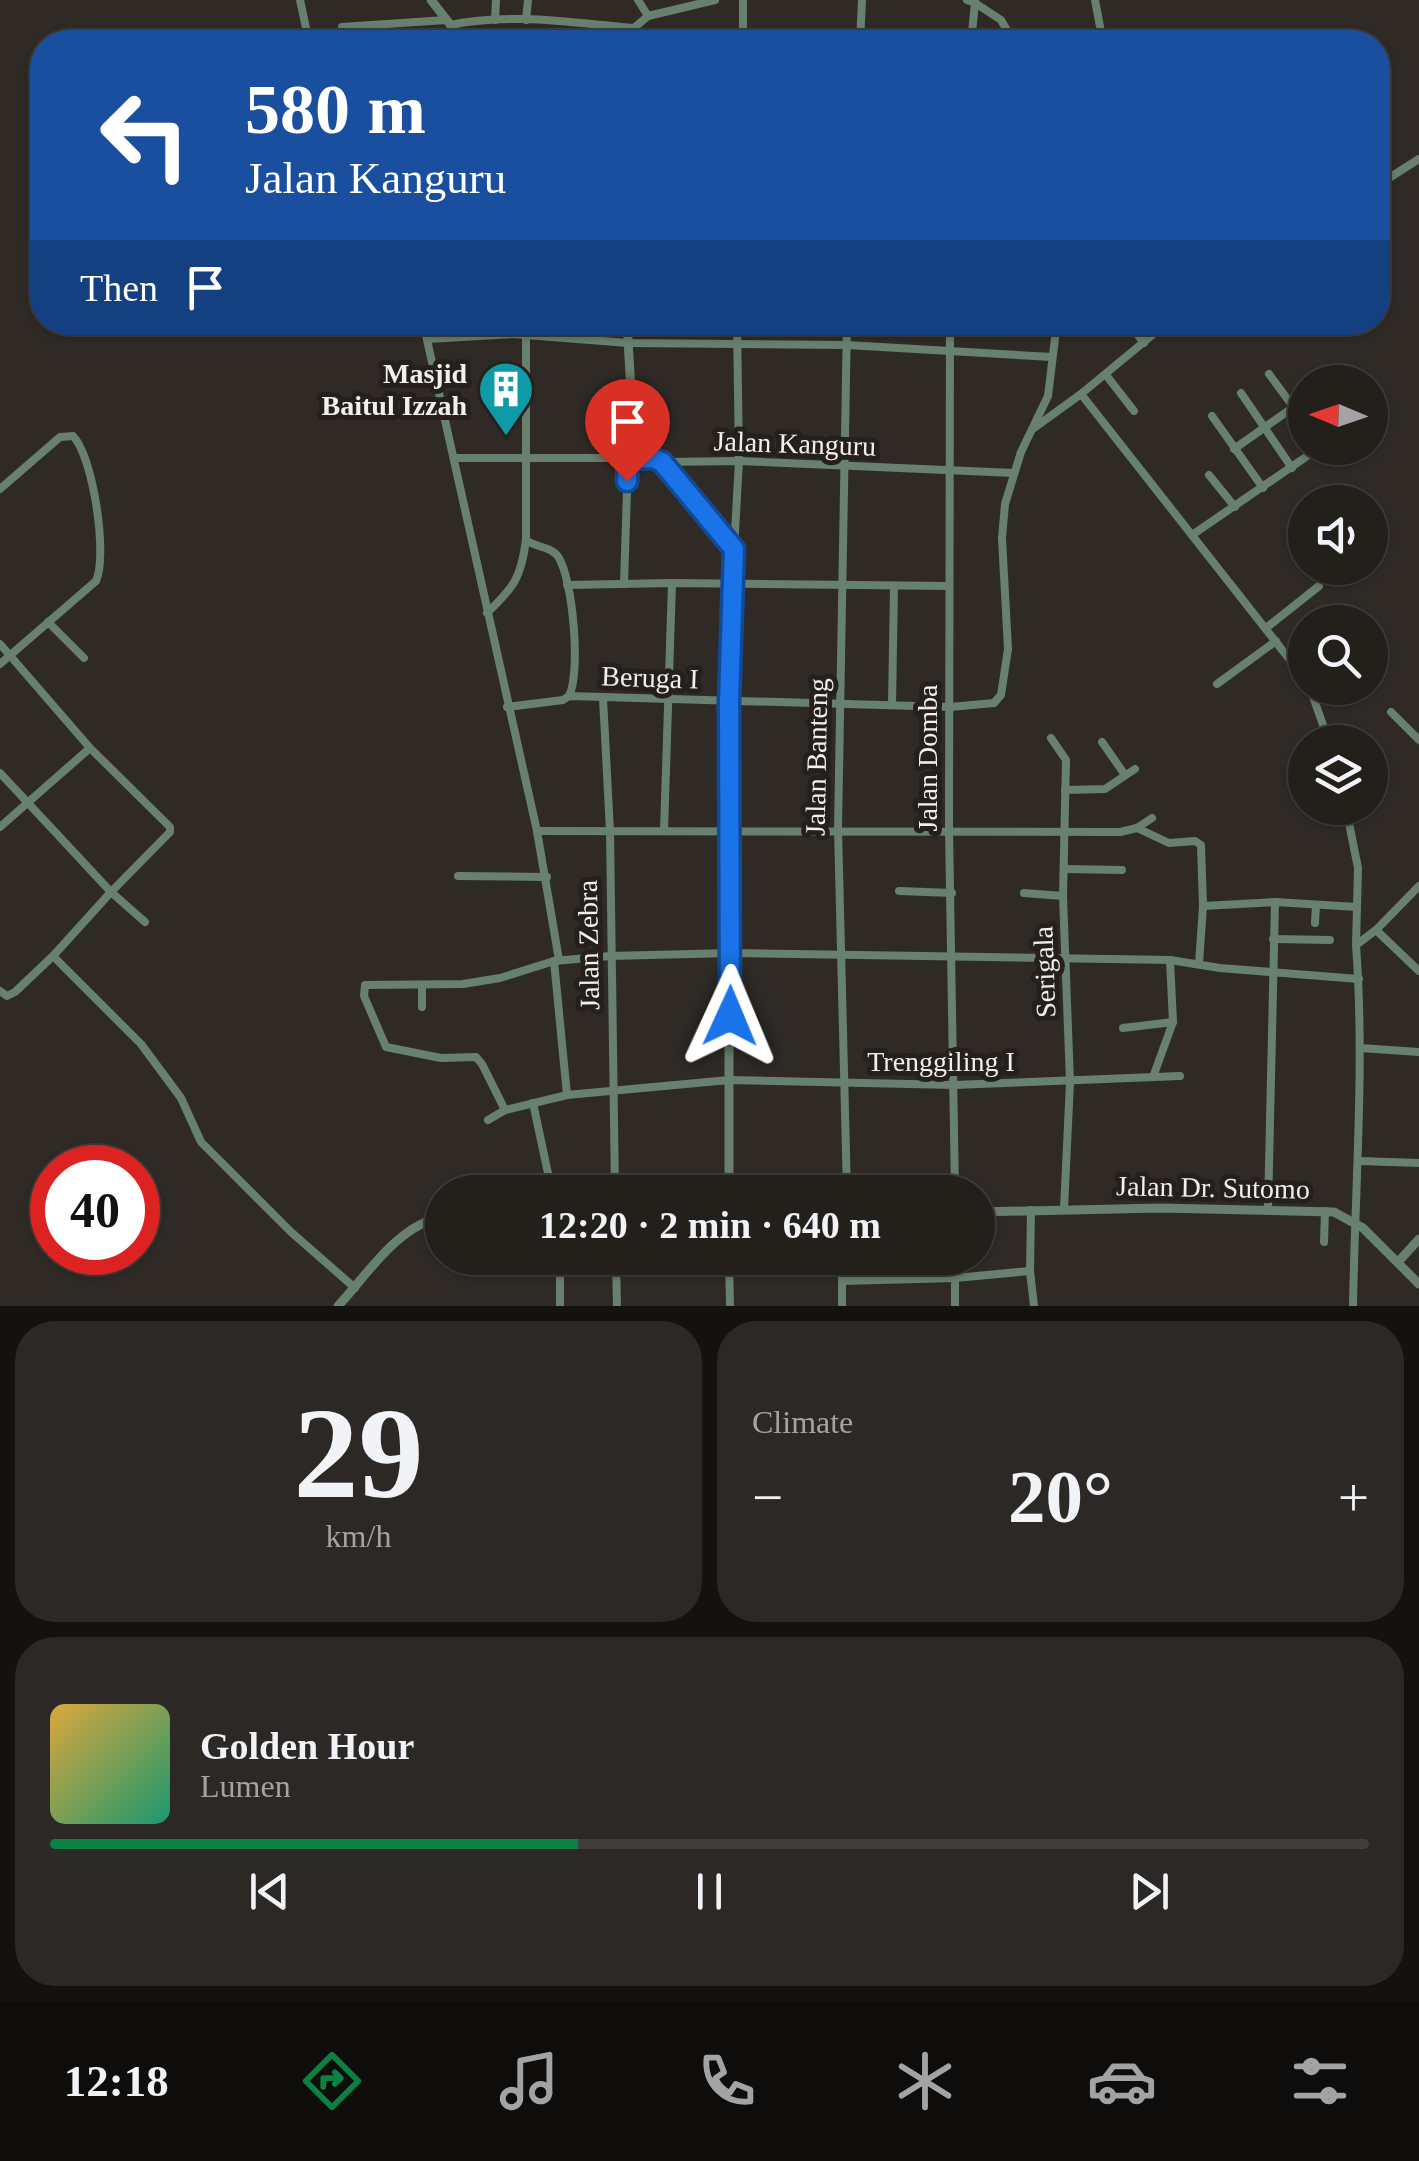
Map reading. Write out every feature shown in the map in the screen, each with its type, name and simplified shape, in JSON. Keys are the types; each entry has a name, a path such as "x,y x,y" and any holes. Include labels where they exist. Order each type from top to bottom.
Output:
{"street":[{"path":"300,0 306,30"},
{"path":"431,0 454,30"},
{"path":"495,20 496,0"},
{"path":"526,20 528,0"},
{"path":"638,0 648,16"},
{"path":"342,26 526,20 634,28 648,16 716,0"},
{"path":"743,0 743,30"},
{"path":"861,30 862,0"},
{"path":"1095,0 1101,30"},
{"path":"972,1 972,30"},
{"path":"972,1 1001,20 1007,30"},
{"path":"1390,178 1419,159"},
{"path":"427,335 547,877 567,1095"},
{"path":"428,339 526,335 736,346 847,345 1052,357"},
{"path":"487,613 513,588 523,566 526,335"},
{"path":"628,335 633,420 642,438 734,549"},
{"path":"729,1175 729,702 739,460 736,335"},
{"name":"Jalan Banteng","path":"847,335 838,829 847,1175"},
{"name":"Jalan Domba","path":"949,335 949,829 955,1175"},
{"name":"Beruga I","path":"507,706 569,696 950,708 994,704 1001,694 1008,634 1002,538 1014,473 1048,396 1055,335"},
{"path":"1138,335 1144,343"},
{"path":"1031,430 1153,335"},
{"path":"1270,374 1288,399"},
{"path":"1106,375 1134,411"},
{"path":"1241,393 1292,468"},
{"path":"1081,394 1288,657"},
{"path":"1234,449 1288,410"},
{"path":"1212,416 1263,488"},
{"path":"0,489 60,438 73,436 82,447 95,499 99,574 96,581 0,664"},
{"name":"Jalan Kanguru","path":"456,458 739,460 1014,473"},
{"path":"624,584 628,459"},
{"path":"1192,535 1296,465"},
{"path":"1210,475 1235,507"},
{"path":"526,540 557,554 567,585 574,676 569,696"},
{"path":"664,830 672,582"},
{"path":"567,585 672,582 949,586"},
{"path":"1266,628 1319,586"},
{"path":"892,704 894,587"},
{"path":"48,622 84,658"},
{"path":"1217,684 1276,641"},
{"path":"0,644 90,748 170,827 166,836 53,956 15,992 7,996 0,991"},
{"name":"Jalan Zebra","path":"602,698 610,831 615,1175"},
{"path":"1391,712 1419,740"},
{"name":"Serigala","path":"1051,738 1066,760 1063,896 1070,1082 1064,1209"},
{"path":"1102,742 1125,776"},
{"path":"0,828 90,748"},
{"path":"1065,790 1105,789 1135,768"},
{"path":"0,773 111,892 145,922"},
{"path":"538,831 1120,832 1137,828 1152,818"},
{"path":"1349,825 1358,868 1360,1048 1360,1161 1354,1221 1353,1306"},
{"path":"1137,828 1168,843 1199,842 1203,906 1199,964"},
{"path":"1064,869 1122,870"},
{"path":"458,876 547,877"},
{"path":"1356,944 1376,930 1419,886"},
{"path":"900,891 952,893"},
{"path":"1024,892 1063,896"},
{"path":"1203,906 1274,902 1357,908"},
{"path":"1268,1210 1274,902"},
{"path":"1315,923 1316,905"},
{"path":"1376,930 1419,971"},
{"path":"1273,940 1330,940"},
{"path":"505,1110 476,1058 441,1058 390,1050 381,1042 364,996 365,985 481,982 557,961 610,956 731,953 1170,960 1359,978"},
{"path":"53,956 141,1044 181,1098 201,1142 354,1288"},
{"path":"1153,1077 1173,1022 1170,960"},
{"path":"422,985 422,1007"},
{"path":"1123,1028 1173,1022"},
{"path":"1360,1048 1419,1052"},
{"name":"Trenggiling I","path":"488,1120 505,1110 567,1095 729,1080 954,1084 1180,1076"},
{"path":"533,1103 548,1175"},
{"path":"1360,1161 1419,1163"},
{"path":"1031,1210 1034,1306"},
{"name":"Jalan Dr. Sutomo","path":"995,1211 1325,1211 1354,1221 1419,1284"},
{"path":"1324,1242 1325,1211"},
{"path":"338,1306 404,1237 425,1224"},
{"path":"1398,1262 1419,1239"},
{"path":"842,1281 955,1278 1030,1271"},
{"path":"560,1275 560,1306"},
{"path":"616,1275 617,1306"},
{"path":"730,1275 730,1306"},
{"path":"842,1275 842,1306"},
{"path":"955,1278 955,1306"}],"place":[{"name":"Masjid Baitul Izzah","path":"506,438"}],"route":[{"path":"627,481 628,459 652,458 662,462 734,549 729,702 730,1016"}]}
